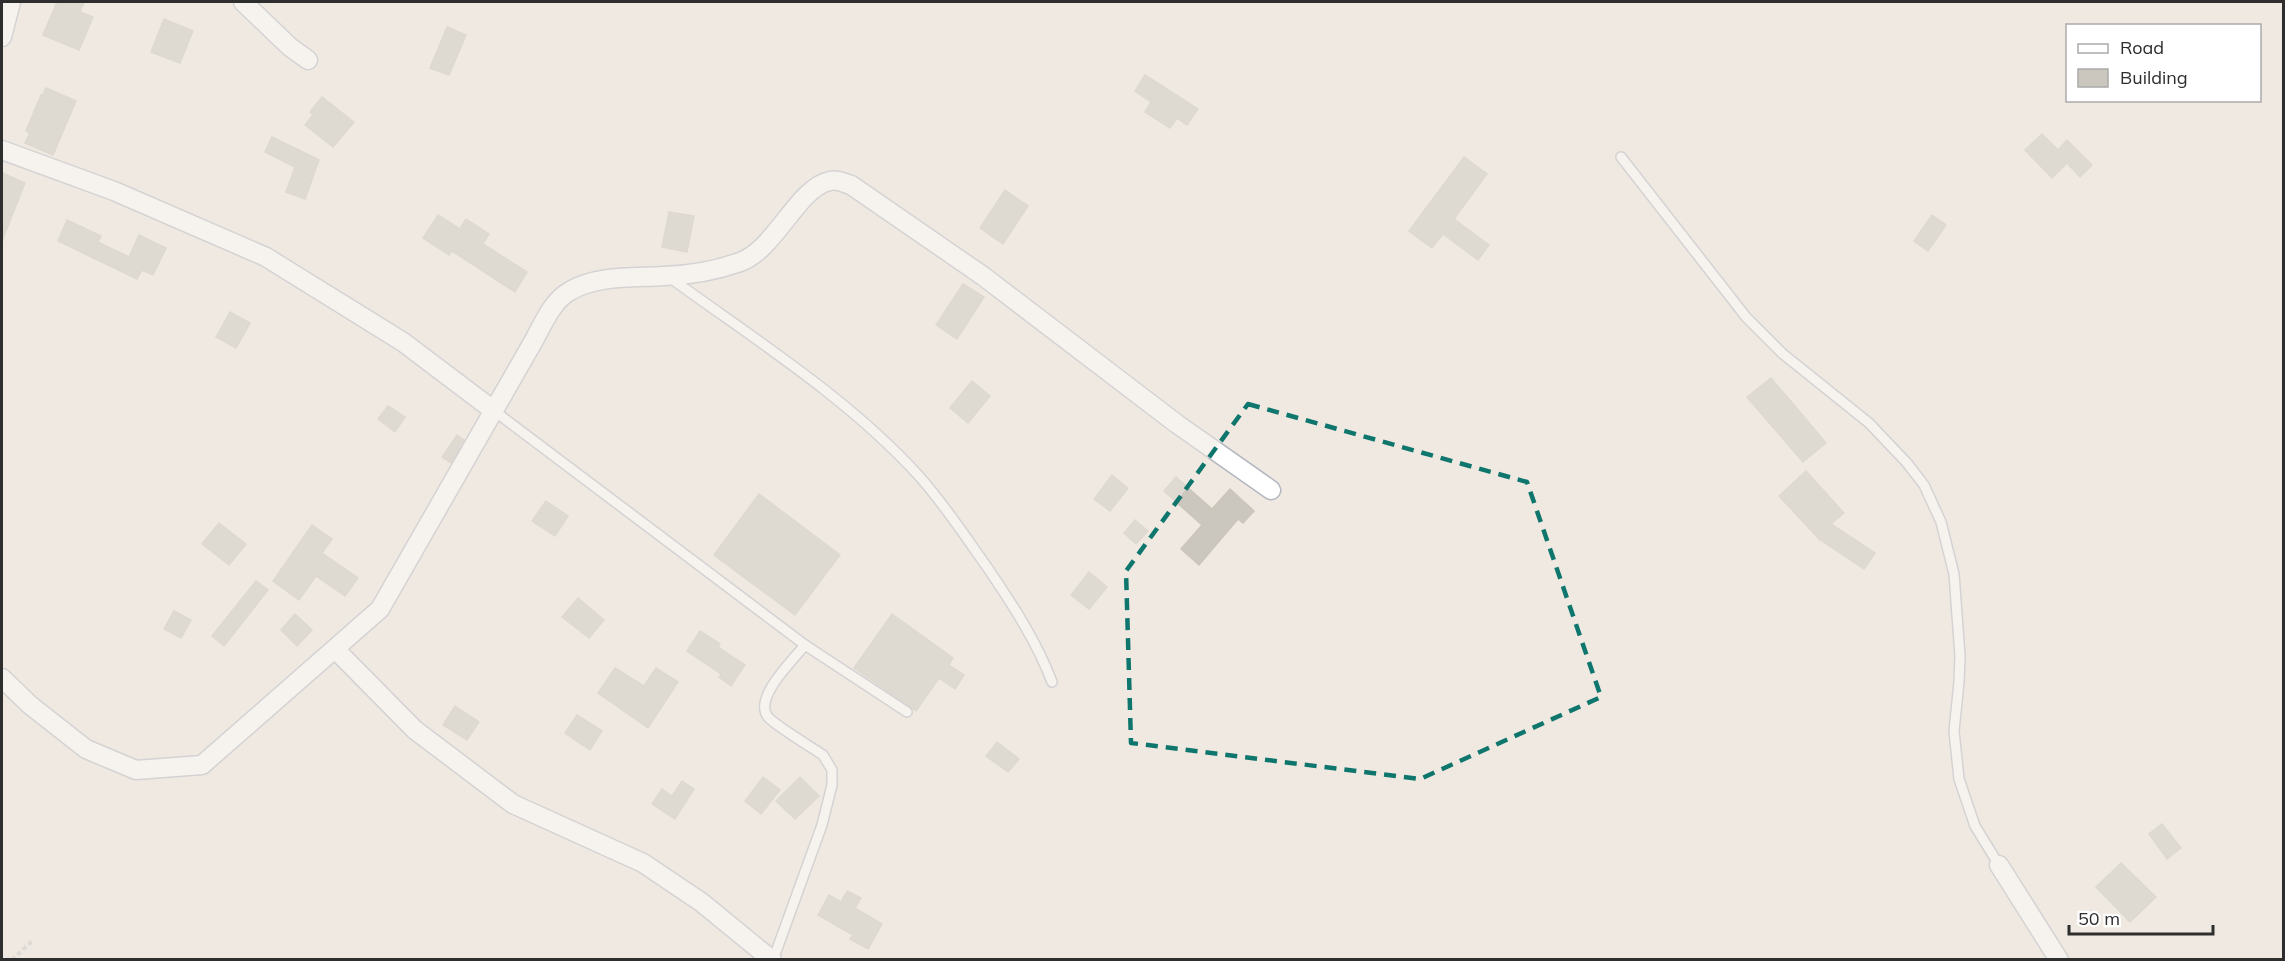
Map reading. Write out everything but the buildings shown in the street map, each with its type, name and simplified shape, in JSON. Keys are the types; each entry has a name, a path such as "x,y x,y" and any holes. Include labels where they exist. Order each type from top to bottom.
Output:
{"street":[{"path":"2,37 11,2"},
{"path":"243,2 290,47 308,60"},
{"path":"2,150 114,191 266,257 403,342 494,410"},
{"path":"2,678 30,705 86,749 136,770 202,765 380,609 553,307 566,294 597,281 715,270 744,261 772,238 819,184 833,180 851,185 983,276 1177,424 1270,490"},
{"path":"335,649 415,730 513,804 643,863 701,902 772,960"},
{"path":"1999,865 2059,960"}],"lane":[{"path":"1621,157 1746,317 1783,354 1869,423 1888,441 1924,485 1941,522 1954,574 1959,656 1954,731 1959,779 1975,826 1999,865"},
{"path":"667,276 832,396 884,441 920,477 1015,607 1041,654 1052,682"},
{"path":"494,410 805,645 907,712"},
{"path":"772,960 822,825 833,777 829,761 823,755 771,720 765,711 766,697 773,684 805,645"}],"path":[{"path":"12,960 32,941"}],"highlighted area":[{"path":"1248,404 1527,482 1601,697 1420,779 1131,743 1126,571"}]}
